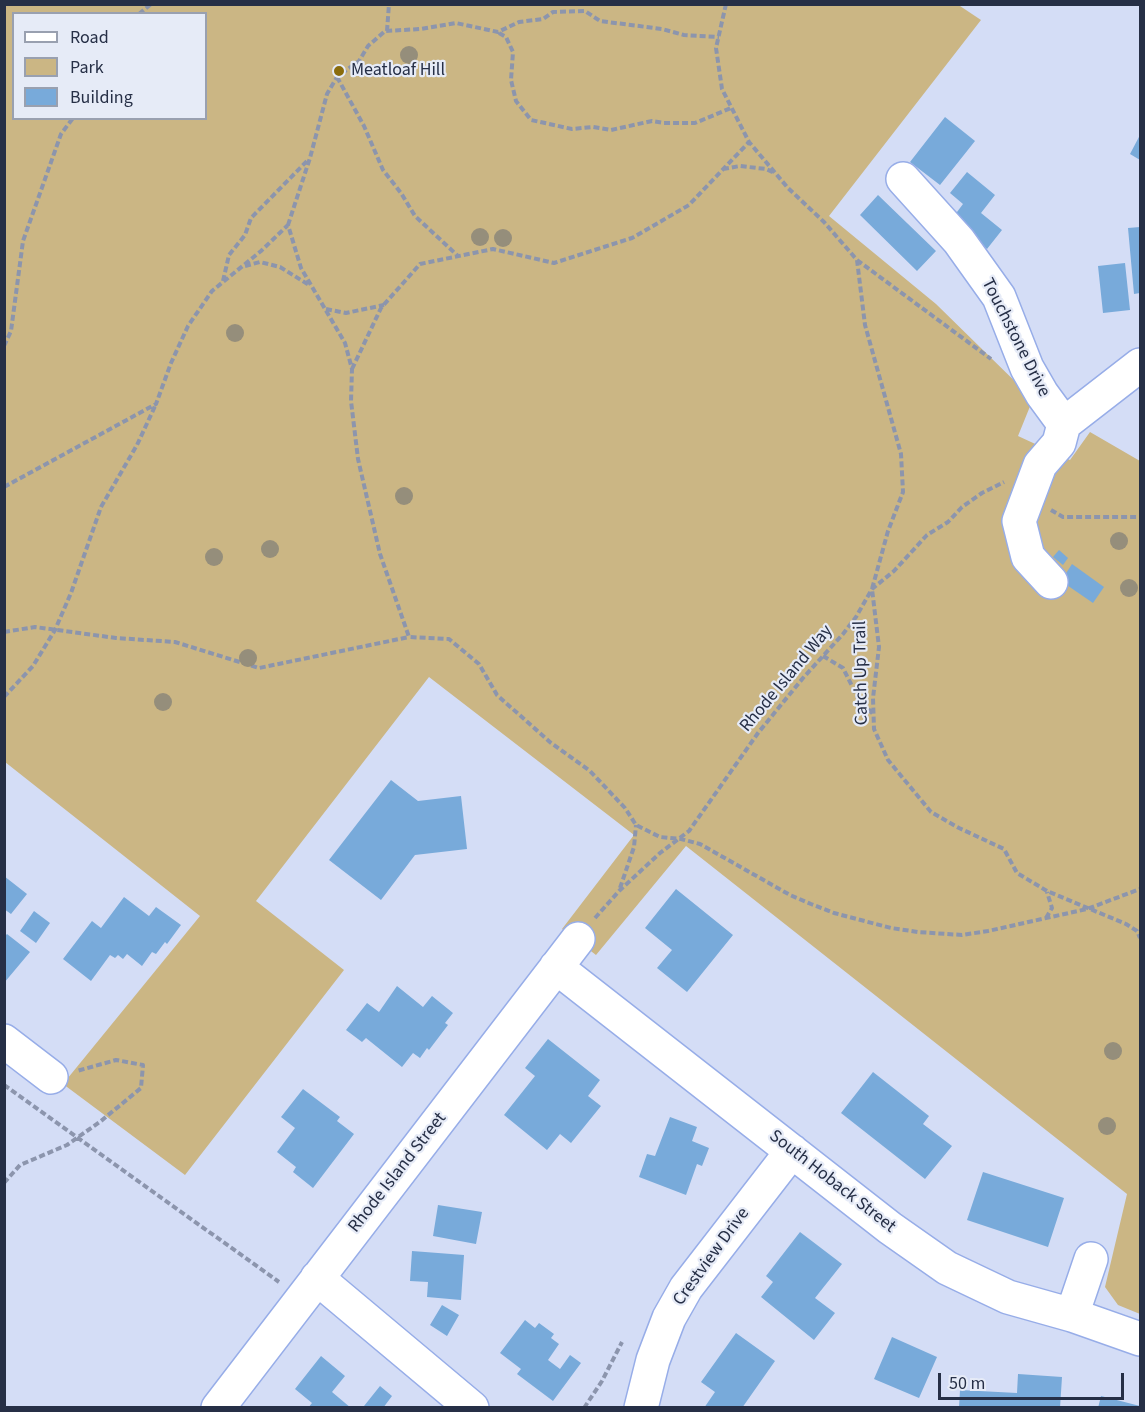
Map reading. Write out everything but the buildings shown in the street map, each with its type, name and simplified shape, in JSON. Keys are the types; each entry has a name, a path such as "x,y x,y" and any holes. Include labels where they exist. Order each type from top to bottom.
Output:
{"street":[{"name":"Touchstone Drive","path":"903,179 959,241 999,297 1027,368 1042,394 1064,424"},
{"path":"1051,582 1028,557 1019,521 1040,465 1059,443 1064,424 1140,365"},
{"name":"Rhode Island Street","path":"218,1407 578,939"},
{"name":"South Hoback Street","path":"556,967 890,1228 947,1268 1008,1297 1072,1315 1140,1339"},
{"path":"4,1041 51,1077"},
{"name":"Crestview Drive","path":"641,1407 652,1360 669,1318 686,1288 792,1151"},
{"path":"1072,1315 1091,1259"},
{"path":"310,1288 472,1407"}],"path":[{"path":"387,31 389,4"},
{"path":"726,4 716,48 722,89 749,142 788,188 825,222 857,260 1004,369 1027,368"},
{"path":"498,32 519,22 543,19 553,12 585,11 600,21 662,29 684,35 719,37"},
{"path":"4,697 33,666 55,630 71,593 101,507 137,445 188,326 212,291 288,225 310,158 327,94 337,76 359,62 368,46 387,31 421,29 456,23 498,32 506,37 513,52 512,80 516,101 531,120 572,129 593,127 611,130 652,121 694,123 731,108"},
{"path":"337,76 364,126 383,170 401,192 415,216 459,256"},
{"path":"4,346 11,331 23,241 61,134 72,120"},
{"path":"352,369 384,305 420,264 493,249 554,263 632,238 689,205 749,142"},
{"path":"223,282 229,255 244,235 251,218 310,158"},
{"path":"722,170 740,166 766,169 775,173"},
{"path":"288,225 301,268 345,343 352,369 351,401 358,459 380,554 409,637"},
{"path":"857,260 865,325 900,454 903,492 888,531 872,589"},
{"path":"242,267 260,261 280,267 311,286"},
{"path":"326,309 346,313 384,305"},
{"path":"4,487 156,404"},
{"name":"Rhode Island Way","path":"578,939 619,891 660,853 689,831 758,733 856,617 872,589 894,571 927,535 948,522 962,507 982,493 1040,465"},
{"path":"1045,507 1063,517 1140,517"},
{"name":"Catch Up Trail","path":"872,589 879,647 873,715 874,729 888,760 931,812 1004,849 1017,873 1047,891 1126,924 1137,931 1140,938"},
{"path":"4,632 35,627 116,638 175,642 259,668 409,637 449,639 479,664 497,695 551,743 590,771 625,808 636,825 660,837 700,844 790,895 811,904 834,913 891,928 962,935 1087,909 1140,889"},
{"path":"824,656 843,668 858,698 873,715"},
{"path":"619,891 634,847 636,825"},
{"path":"1046,919 1052,908 1047,891"},
{"path":"4,1183 20,1165 67,1145 141,1088 143,1065 116,1060 51,1077"},
{"path":"4,1085 78,1137 310,1288"},
{"path":"584,1407 602,1381 622,1342"}],"green space":[{"path":"957,4 981,20 829,216 936,304 1033,399 1018,436 1070,460 1090,432 1140,461 1140,1314 1118,1305 1105,1287 1127,1194 686,846 596,955 562,929 634,835 429,677 256,901 344,970 185,1175 63,1084 200,916 5,762 4,5"}],"place":[{"name":"Meatloaf Hill","path":"339,71"}]}
